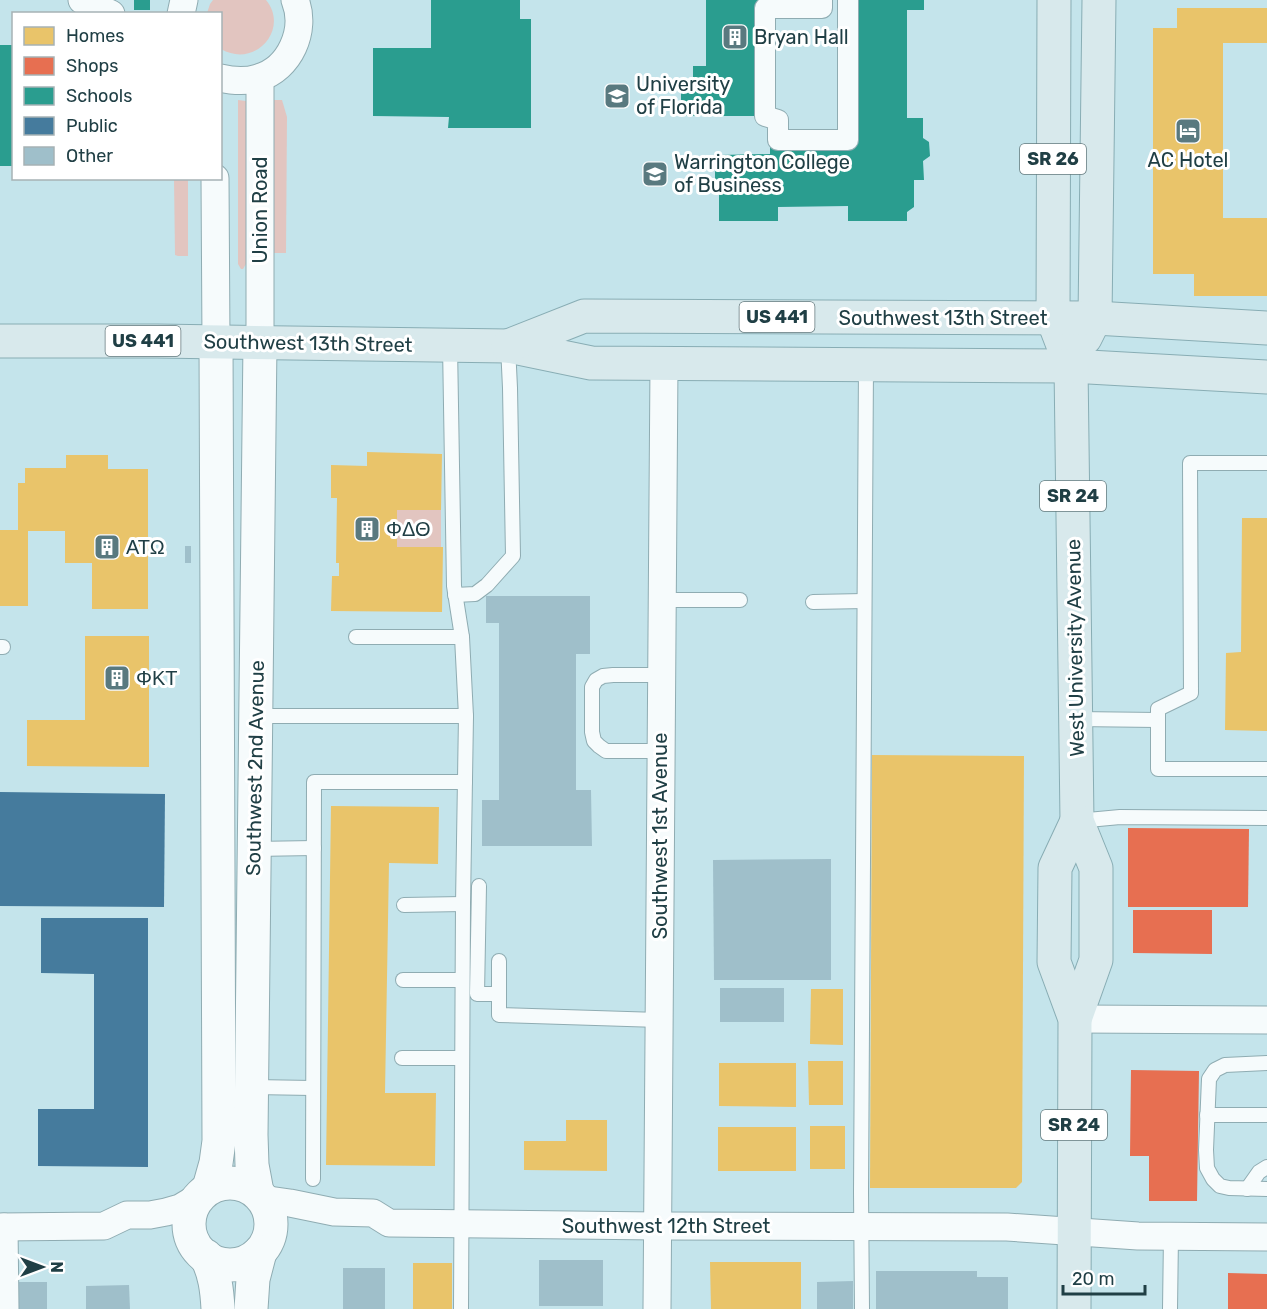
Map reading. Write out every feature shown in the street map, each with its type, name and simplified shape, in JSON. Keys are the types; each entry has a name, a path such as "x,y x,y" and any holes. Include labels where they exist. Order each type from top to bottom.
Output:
{"main road":[{"name":"West University Avenue","path":"1054,0 1053,319 1071,366 1077,821 1096,868 1096,960 1075,1019 1074,1309"},
{"name":"West University Avenue","path":"1071,366 1095,318 1099,0"},
{"name":"Southwest 13th Street","path":"508,346 584,316 1095,318"},
{"name":"US 441","path":"1095,318 1267,328"},
{"name":"Southwest 13th Street","path":"0,341 508,346 591,363 1071,366"},
{"name":"US 441","path":"1071,366 1267,377"}],"street":[{"path":"82,0 107,12"},
{"path":"222,78 239,81 260,78 281,64 291,52 297,37 299,21 295,0"},
{"path":"822,0 822,8 765,8 765,116 778,120 778,140 849,140 849,0"},
{"name":"Union Road","path":"260,78 260,342"},
{"path":"215,180 216,342"},
{"name":"Southwest 2nd Avenue","path":"205,1192 216,1163 219,1141 216,342"},
{"name":"Southwest 2nd Avenue","path":"260,342 251,1087 252,1165 260,1196"},
{"name":"Southwest 1st Avenue","path":"657,1309 664,364"},
{"path":"1075,1019 1267,1020"},
{"path":"4,1309 2,1227 104,1226 127,1215 150,1215 180,1208 205,1192 228,1183 240,1184 260,1196 268,1209 271,1224 253,1279 251,1309"},
{"path":"205,1192 191,1213 191,1237 198,1248 206,1256 219,1263 235,1264 260,1252"},
{"name":"Southwest 12th Street","path":"260,1196 334,1212 374,1213 389,1223 1007,1227 1171,1236 1267,1237"},
{"path":"206,1256 214,1276 218,1309"}],"lane":[{"path":"450,345 454,595 462,638 466,716 461,1309"},
{"path":"454,595 475,594 487,585 513,556 508,346"},
{"path":"862,1309 866,365"},
{"path":"1267,463 1190,463 1191,693 1158,709 1157,720 1158,769 1267,769"},
{"path":"662,600 740,600"},
{"path":"813,602 864,601"},
{"path":"356,637 462,638"},
{"path":"661,675 603,676 596,680 592,687 594,741 606,751 661,751"},
{"path":"256,716 466,716"},
{"path":"1076,719 1157,720"},
{"path":"313,1179 314,782 465,782"},
{"path":"1077,821 1120,817 1267,818"},
{"path":"254,849 314,848"},
{"path":"478,886 477,994 499,994"},
{"path":"404,905 463,904"},
{"path":"499,961 499,1015 659,1020"},
{"path":"403,980 462,980"},
{"path":"402,1058 462,1058"},
{"path":"1267,1063 1225,1065 1215,1070 1209,1079 1207,1115 1207,1168 1213,1179 1220,1186 1229,1188 1267,1189"},
{"path":"251,1087 312,1088"},
{"path":"1207,1115 1267,1115"},
{"path":"1246,1189 1259,1172 1267,1167"},
{"path":"1170,1309 1171,1236"}],"shaded area":[{"path":"213,0 266,0 272,11 274,23 271,34 257,50 246,54 234,54 222,49 222,12 207,12"},
{"path":"238,100 246,101 246,264 243,269 238,264"},
{"path":"273,100 282,100 287,117 286,253 273,253"},
{"path":"174,180 188,180 188,256 175,255"},
{"path":"397,510 441,510 441,547 397,547"}],"building: Homes":[{"name":"AC Hotel","path":"1177,8 1267,8 1267,43 1223,43 1223,218 1267,218 1267,296 1194,296 1194,274 1153,274 1153,28 1177,28"},
{"name":"ΦΔΘ","path":"367,452 442,454 441,510 397,510 397,547 443,547 442,612 331,611 332,576 339,576 339,563 336,563 337,498 331,498 331,465 367,466"},
{"name":"ΑΤΩ","path":"66,455 108,455 108,469 148,469 148,609 92,609 92,563 65,563 65,531 28,531 28,606 0,606 0,530 18,530 18,483 25,483 25,468 66,468"},
{"path":"1242,518 1267,518 1267,731 1225,730 1226,653 1241,652"},
{"name":"ΦΚΤ","path":"85,636 149,636 149,767 27,766 27,720 85,720"},
{"path":"872,755 1024,756 1022,1182 1016,1188 870,1188"},
{"path":"331,806 439,807 438,864 389,863 385,1093 436,1093 435,1166 326,1165"},
{"path":"811,989 843,989 843,1045 810,1044"},
{"path":"808,1061 843,1061 843,1105 809,1105"},
{"path":"719,1063 796,1063 796,1107 719,1106"},
{"path":"566,1120 607,1120 607,1171 524,1170 524,1141 566,1141"},
{"path":"810,1126 845,1126 845,1169 810,1169"},
{"path":"718,1127 796,1127 796,1171 718,1171"},
{"path":"710,1262 801,1262 801,1309 711,1309"},
{"path":"413,1263 452,1263 452,1309 413,1309"}],"building: Shops":[{"path":"1128,828 1249,829 1248,907 1128,907"},
{"path":"1133,910 1212,910 1212,954 1133,953"},
{"path":"1131,1070 1199,1071 1197,1201 1149,1201 1149,1156 1130,1156"},
{"path":"1228,1273 1267,1274 1267,1309 1228,1309"}],"building: Schools":[{"path":"134,0 150,0 150,10 134,10"},
{"path":"431,0 520,0 520,19 531,19 531,128 448,128 449,117 373,116 373,48 431,48"},
{"name":"Bryan Hall","path":"706,0 822,0 765,8 765,116 681,116 681,83 693,83 693,66 706,66"},
{"path":"848,0 924,0 924,10 907,10 907,118 923,118 923,138 929,142 930,156 923,161 924,180 914,180 914,207 907,212 907,221 848,221 848,206 778,207 778,221 719,221 719,195 715,189 715,170 720,167 719,155 770,154 770,140 848,140"},
{"path":"0,45 12,45 12,166 0,166"}],"building: Public":[{"path":"0,792 165,794 164,907 0,906"},
{"path":"41,918 148,918 148,1167 38,1166 38,1109 94,1109 94,974 41,973"}],"building: Other":[{"path":"185,546 191,546 191,563 185,563"},
{"path":"486,596 590,596 590,654 576,654 576,790 591,790 592,846 482,846 482,800 499,800 499,623 486,623"},
{"path":"831,859 831,980 714,980 713,860"},
{"path":"720,988 784,988 784,1022 720,1022"},
{"path":"539,1260 603,1260 603,1306 539,1306"},
{"path":"343,1268 385,1268 385,1309 343,1309"},
{"path":"876,1271 977,1271 977,1277 1008,1277 1008,1309 876,1309"},
{"path":"853,1281 853,1309 817,1309 817,1282"},
{"path":"15,1282 47,1282 47,1309 15,1309"},
{"path":"129,1285 130,1309 86,1309 86,1286"}],"place":[{"name":"Bryan Hall","path":"735,37"},
{"name":"University of Florida","path":"617,96"},
{"name":"AC Hotel","path":"1188,131"},
{"name":"Warrington College of Business","path":"655,174"},
{"name":"ΦΔΘ","path":"367,529"},
{"name":"ΑΤΩ","path":"107,547"},
{"name":"ΦΚΤ","path":"117,678"}]}
